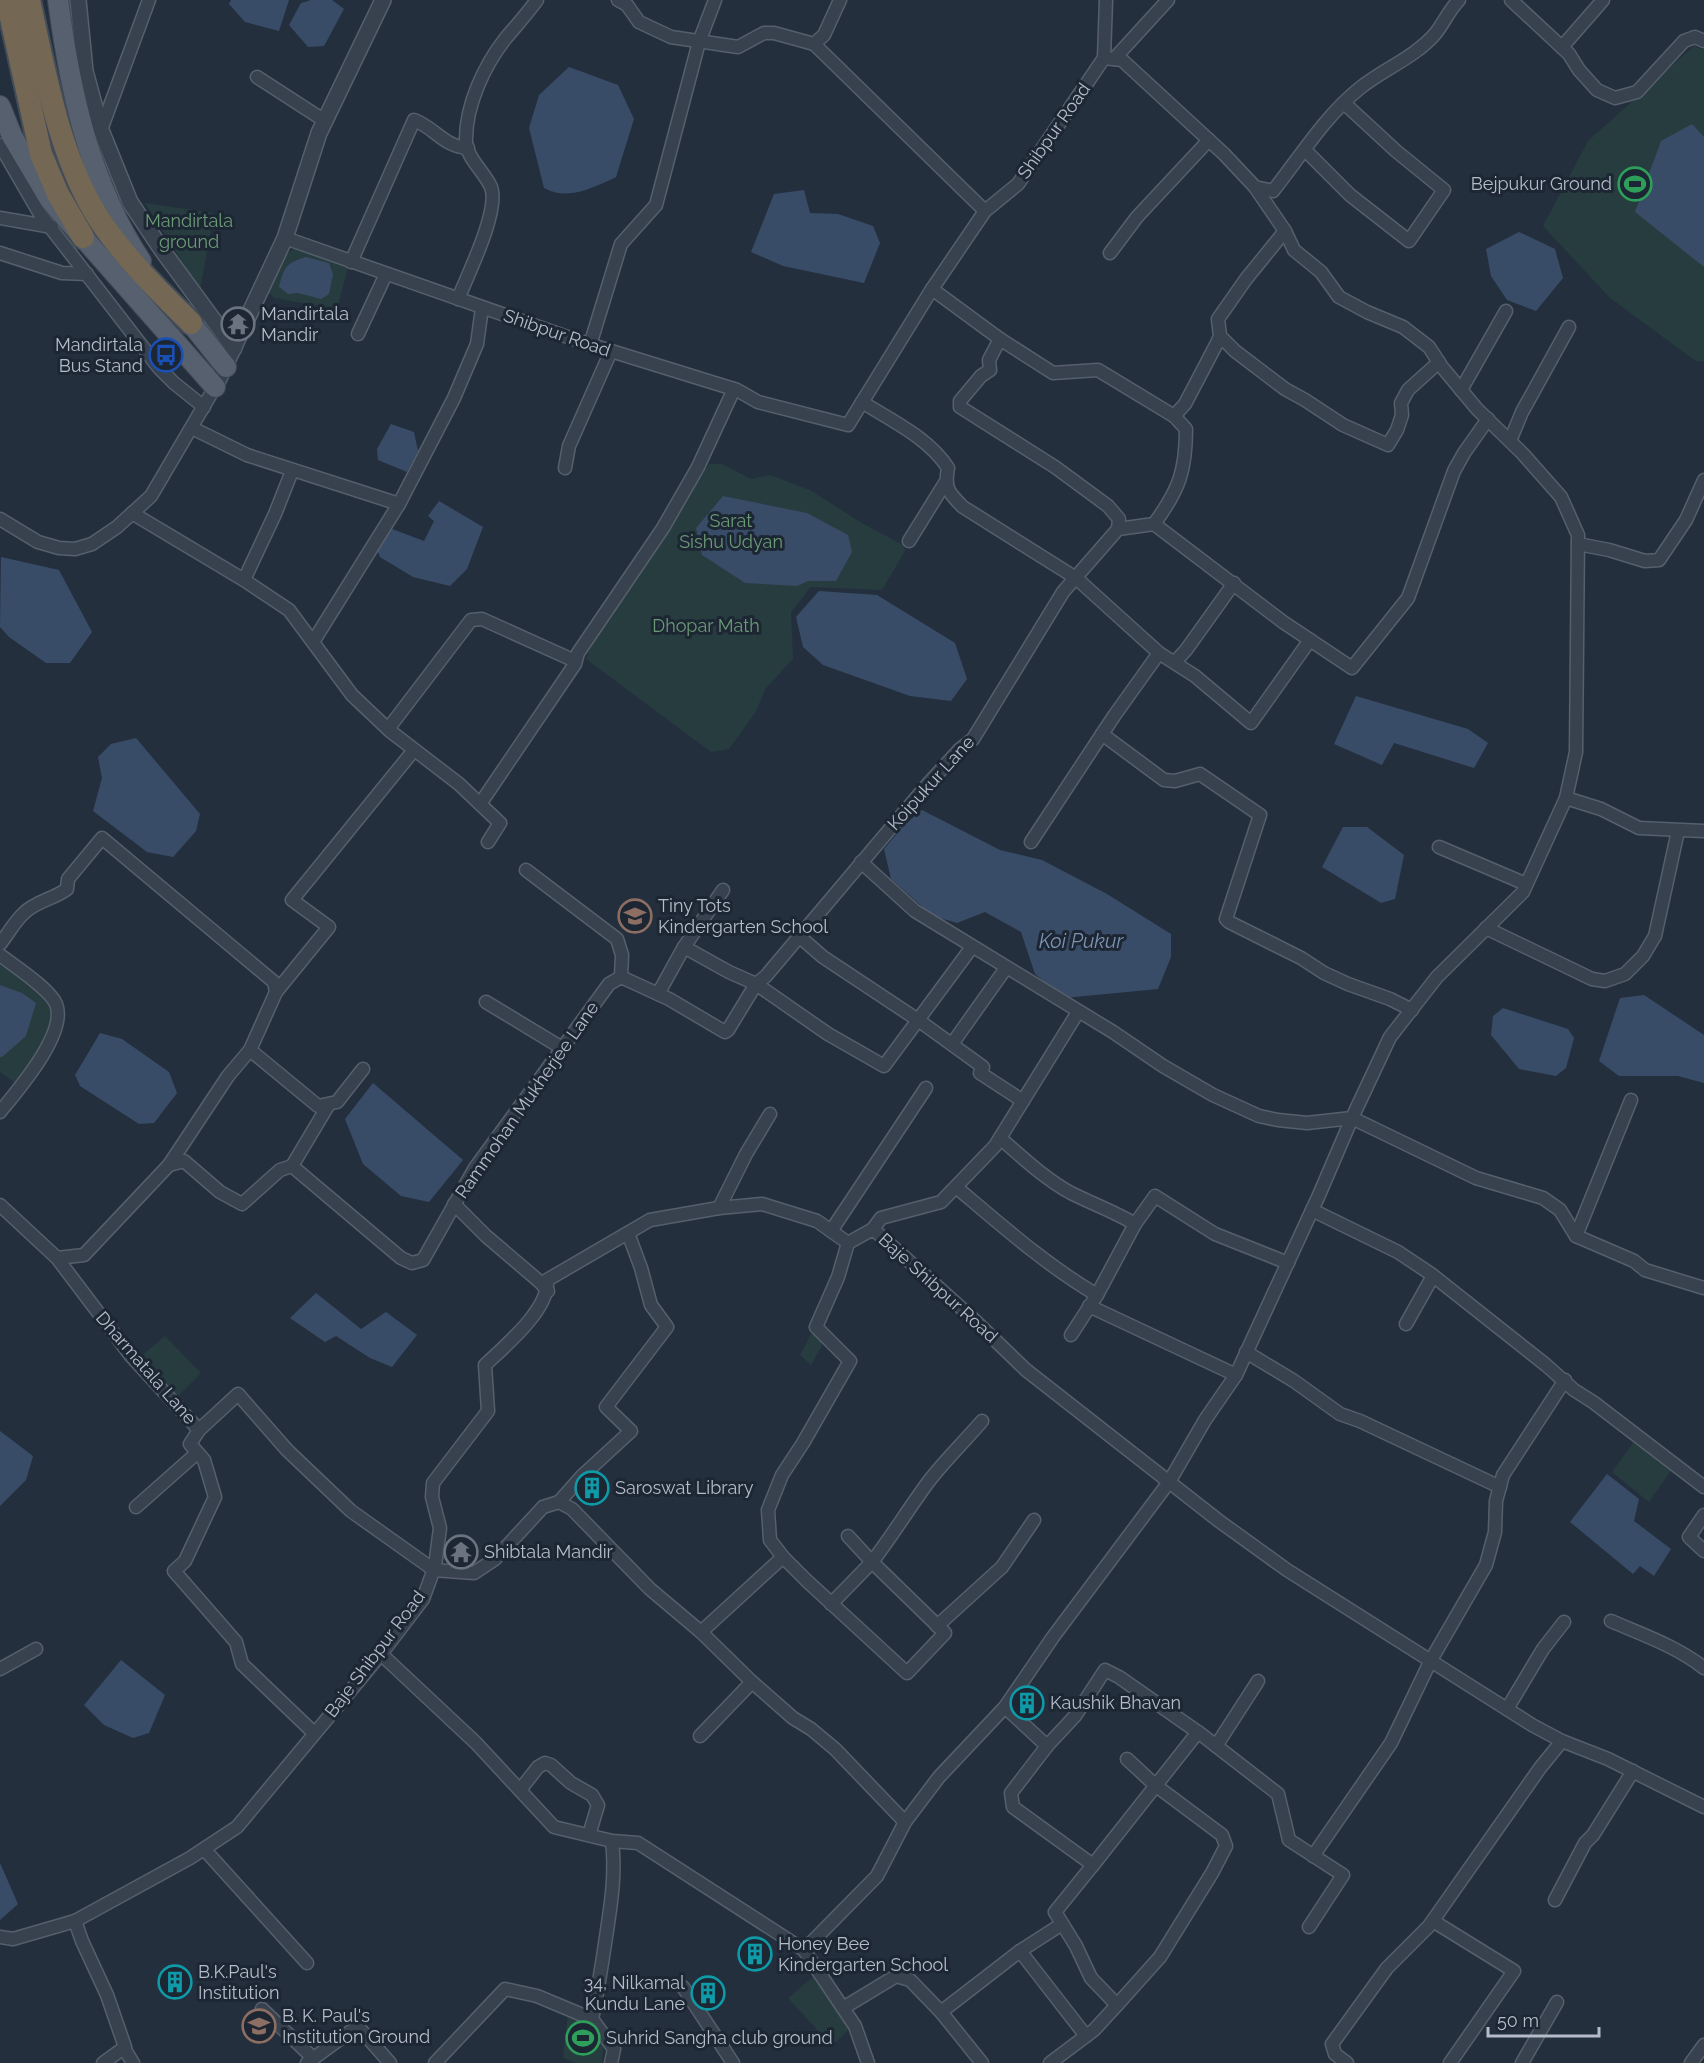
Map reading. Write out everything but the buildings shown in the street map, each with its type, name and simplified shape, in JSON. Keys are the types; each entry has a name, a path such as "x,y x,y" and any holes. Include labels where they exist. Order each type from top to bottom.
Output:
{"highway":[{"path":"7,0 41,154 58,194 83,237"},
{"path":"29,0 57,124 82,187 111,224 131,263 190,323"}],"main road":[{"path":"58,0 67,64 83,129 111,224"},
{"path":"0,106 12,136 50,200 215,387"},
{"path":"190,323 226,367"}],"street":[{"path":"78,0 85,71 101,130 130,202 234,348"},
{"path":"101,130 149,0"},
{"path":"0,519 38,542 59,548 75,549 92,544 117,527 151,496 226,367 285,238 319,133 383,0"},
{"path":"458,299 492,213 493,194 465,142 467,120 476,89 503,41 537,0"},
{"path":"618,0 627,5 639,22 671,37 738,47 764,33 774,33 814,44 985,211"},
{"path":"590,345 621,244 656,206 699,42 716,0"},
{"path":"814,44 824,35 840,0"},
{"path":"804,1950 878,1875 905,1822 939,1777 1005,1707 1053,1637 1168,1482 1205,1420 1236,1375 1390,1036 1437,977 1523,891 1566,798 1576,752 1578,535 1561,497 1461,390 1429,347 1403,327 1339,297 1321,272 1294,250 1285,231 1255,187 1209,140 1122,60 1109,59 1106,0"},
{"name":"Shibpur Road","path":"285,238 590,345 734,389 758,402 848,425 932,289 985,211 1018,184 1109,59 1168,0"},
{"path":"1255,187 1273,191 1344,103 1435,34 1459,0"},
{"path":"1511,0 1569,54 1578,70 1597,90 1615,98 1637,92 1684,41 1695,37 1704,40"},
{"path":"1562,48 1603,0"},
{"path":"257,77 325,121"},
{"path":"1305,150 1350,195 1409,241 1444,190 1396,151 1344,103"},
{"path":"351,262 414,120 425,124 441,139 457,147 468,148"},
{"path":"1110,253 1137,217 1209,140"},
{"path":"0,145 40,214 159,368 174,384 204,407"},
{"path":"0,218 52,227"},
{"path":"1174,416 1185,404 1198,383 1220,336 1218,319 1246,279 1285,231"},
{"path":"0,253 62,273 87,274"},
{"path":"358,334 386,274"},
{"path":"932,289 1000,339 1053,373 1098,370 1174,416 1186,429 1186,452 1182,478 1154,524"},
{"path":"313,642 399,504 454,398 477,344 482,308"},
{"path":"1461,390 1506,311"},
{"path":"1509,441 1522,412 1569,327"},
{"path":"1220,336 1235,351 1285,389 1343,425 1388,446 1397,430 1402,415 1401,403 1408,390 1439,362"},
{"path":"1000,339 989,360 990,370 981,376 960,401 960,407 1055,467 1108,506 1119,519 1118,529 1154,524 1283,622 1352,668 1408,598 1454,471 1488,419"},
{"path":"564,468 569,446 611,351"},
{"path":"480,804 663,528 698,467 734,389"},
{"path":"862,402 915,436 939,455 948,468 945,483 909,541"},
{"path":"192,428 247,455 399,504"},
{"path":"244,580 292,471"},
{"path":"1578,544 1609,550 1645,561 1659,560 1686,520 1704,480"},
{"path":"945,483 951,495 963,507 1076,578 1100,602 1160,653 1195,676 1251,723 1310,640"},
{"path":"132,513 244,580 289,610 352,695 388,729 459,784 500,823 488,842"},
{"name":"Koipukur Lane","path":"658,994 722,1031 728,1030 756,984 766,976 800,937 927,785 959,750 973,740 1063,592 1118,529"},
{"path":"1175,662 1234,583"},
{"path":"388,729 471,620 482,619 575,661"},
{"path":"1031,842 1102,734 1160,653"},
{"path":"1102,734 1164,780 1174,781 1200,774 1260,815 1226,919 1229,922 1301,958 1324,973 1412,1010"},
{"path":"57,1258 84,1255 169,1165 228,1076 249,1050 276,992 329,927 292,900 414,750"},
{"path":"1566,798 1601,809 1639,828 1704,831"},
{"path":"1486,928 1592,978 1605,981 1625,974 1643,956 1655,936 1678,831"},
{"path":"0,944 25,912 47,900 57,898 67,890 68,879 102,838 274,982 276,992"},
{"path":"1439,847 1526,884"},
{"path":"861,862 915,911 1213,1095 1259,1116 1307,1124 1352,1118 1476,1178 1543,1198 1560,1210 1576,1236 1634,1261 1645,1270 1704,1288"},
{"path":"526,870 616,939 622,955 621,977 658,994 684,947 723,890"},
{"path":"800,937 823,957 952,1044 983,1067 980,1073 1023,1101"},
{"path":"684,947 756,984 828,1034 884,1066 972,947"},
{"path":"0,955 41,987 56,1004 57,1016 51,1042 22,1085 0,1112"},
{"path":"952,1044 1006,968"},
{"name":"Rammohan Mukherjee Lane","path":"292,1166 401,1258 412,1263 423,1260 475,1168 609,984 621,977"},
{"path":"486,1002 562,1048"},
{"path":"873,1229 881,1218 941,1202 995,1146 1078,1012"},
{"path":"249,1050 318,1106 338,1102 363,1069"},
{"path":"831,1231 926,1088"},
{"path":"1576,1236 1631,1100"},
{"path":"169,1165 184,1161 220,1192 242,1204 280,1170 292,1166 329,1104"},
{"path":"719,1208 746,1154 770,1114"},
{"path":"1000,1138 1033,1167 1070,1192 1136,1224"},
{"path":"956,1187 1019,1240 1097,1295"},
{"path":"1071,1335 1155,1196 1215,1234 1287,1263"},
{"path":"454,1204 548,1291"},
{"name":"Baje Shibpur Road","path":"0,1938 13,1940 75,1921 204,1849 237,1827 381,1654 423,1599 434,1570 440,1528 432,1497 433,1483 488,1411 485,1365 524,1328 548,1291 547,1280 650,1220 719,1208 762,1204 817,1221 848,1243 873,1229 968,1314 1026,1370 1168,1482 1287,1570 1507,1709 1562,1741 1608,1759 1704,1807"},
{"name":"Dharmatala Lane","path":"0,1205 57,1258 131,1356 199,1430 238,1394 287,1450 351,1510 434,1570"},
{"path":"1312,1210 1398,1252 1433,1276 1565,1380 1574,1390 1704,1487"},
{"path":"434,1570 474,1573 495,1559 543,1508 559,1502 582,1476 631,1431 606,1407 667,1327 651,1305 628,1233"},
{"path":"848,1243 838,1277 816,1327 850,1361 804,1443 782,1475 768,1510 770,1540 783,1557 831,1604 907,1672 945,1633 848,1536"},
{"path":"1406,1324 1433,1276"},
{"path":"1089,1306 1236,1375"},
{"path":"1246,1352 1294,1381 1340,1414 1360,1421 1500,1487"},
{"path":"1313,1856 1391,1743 1431,1660 1486,1565 1495,1532 1496,1501 1503,1475 1565,1380"},
{"path":"831,1604 872,1562 895,1533 904,1515 931,1479 982,1421"},
{"path":"199,1430 190,1444 204,1460 215,1497 185,1561 174,1571 236,1642 242,1664 314,1734"},
{"path":"136,1507 197,1453"},
{"path":"559,1502 572,1509 650,1589 701,1632 752,1682 793,1718 835,1749 905,1822"},
{"path":"1704,1515 1689,1537 1704,1551"},
{"path":"937,1626 1002,1567 1034,1520"},
{"path":"701,1632 783,1557"},
{"path":"1611,1621 1667,1644 1686,1654 1704,1668"},
{"path":"1507,1709 1543,1649 1564,1622"},
{"path":"0,1669 36,1649"},
{"path":"381,1654 476,1743 554,1827 612,1841 638,1843 804,1950 855,2026 868,2063"},
{"path":"1093,1865 1013,1807 1011,1793 1047,1746 1076,1716 1105,1670 1119,1677 1198,1732 1278,1794 1289,1840 1343,1875 1309,1927"},
{"path":"1216,1746 1258,1681"},
{"path":"700,1736 752,1682"},
{"path":"1005,1707 1047,1746"},
{"path":"1117,2005 1091,1978 1055,1912 1198,1732"},
{"path":"1347,2063 1335,2054 1332,2044 1387,1968 1432,1921 1540,1768 1562,1741"},
{"path":"1050,2063 1095,2030 1160,1957 1226,1846 1222,1835 1155,1785 1127,1759"},
{"path":"520,1790 538,1767 545,1762 551,1765 571,1784 595,1799 598,1805 589,1835"},
{"path":"1555,1900 1585,1843 1593,1835 1633,1771"},
{"path":"592,2019 612,1902 615,1863 612,1841"},
{"path":"204,1849 307,1963"},
{"path":"75,1921 108,1995 124,2048 133,2063"},
{"path":"1432,1921 1514,1971 1450,2063"},
{"path":"942,2012 1020,1951 1062,1924"},
{"path":"1020,1951 1086,2036"},
{"path":"843,2008 896,1976 910,1980 942,2012 982,2063"},
{"path":"683,1987 733,2063"},
{"path":"435,2063 505,1989 537,1996 592,2019 614,2049 611,2063"},
{"path":"1522,2063 1557,2002"},
{"path":"262,2009 310,2060 351,2031 360,2029 390,2063"},
{"path":"1691,2063 1704,2045"},
{"path":"103,2063 124,2048"}],"green space":[{"name":"Bejpukur Ground","path":"1694,46 1704,50 1704,361 1697,362 1610,298 1543,226 1588,141"},
{"name":"Mandirtala ground","path":"145,203 214,213 200,290"},
{"path":"299,245 349,263 337,309 274,298 266,289 284,256"},
{"name":"Dhopar Math","path":"709,464 722,464 751,479 770,475 810,490 862,523 903,545 905,551 882,590 811,587 791,612 793,659 766,688 755,713 729,749 711,752 586,659 590,648"},
{"path":"0,964 40,993 51,1007 45,1041 17,1084 0,1072"},
{"path":"812,1332 824,1342 811,1365 800,1355"},
{"path":"165,1336 201,1373 173,1401 140,1357"},
{"path":"1635,1440 1672,1469 1649,1502 1612,1472"},
{"path":"813,1977 850,2028 832,2046 788,1998"},
{"name":"Suhrid Sangha club ground","path":"568,2012 588,2022 604,2044 602,2063 576,2063 563,2058"}],"water":[{"path":"231,0 289,0 279,31 245,22 229,4"},
{"path":"311,0 332,0 344,9 324,46 308,47 289,25 301,3"},
{"path":"569,67 618,85 634,119 616,177 580,192 562,193 544,188 529,128 539,95"},
{"path":"1692,124 1704,137 1704,267 1635,212 1661,141"},
{"path":"804,190 810,213 838,214 873,226 880,243 864,283 783,266 751,252 774,194"},
{"path":"1519,232 1555,249 1563,278 1536,311 1507,300 1491,276 1486,249"},
{"path":"306,257 329,263 333,274 329,294 321,299 298,293 288,294 279,287 287,267 294,261"},
{"path":"391,424 414,432 418,451 407,472 378,460 377,449"},
{"path":"723,496 807,513 848,535 852,552 836,581 808,581 797,586 745,583 702,555 696,528"},
{"path":"439,501 483,527 467,569 450,586 413,577 380,557 376,547 392,529 424,541 434,521 428,516"},
{"path":"1,557 59,570 92,632 70,663 46,663 9,637 0,627"},
{"path":"819,591 877,595 955,643 967,679 951,701 910,696 823,665 803,647 796,617"},
{"path":"1356,696 1468,729 1488,743 1474,768 1394,743 1382,765 1334,744"},
{"path":"136,738 200,814 196,831 173,857 147,852 93,811 102,778 98,757 111,744"},
{"name":"Koi Pukur","path":"922,810 1000,850 1042,860 1107,894 1171,934 1171,957 1158,989 1064,998 1035,974 1021,932 985,912 957,923 933,916 891,879 884,849 904,825"},
{"path":"1343,827 1367,827 1404,855 1395,899 1381,903 1322,867"},
{"path":"0,985 22,993 36,1003 26,1036 2,1057 0,1057"},
{"path":"1644,995 1704,1035 1704,1083 1678,1076 1619,1076 1599,1061 1620,998"},
{"path":"1503,1008 1568,1029 1574,1038 1566,1068 1556,1076 1519,1069 1491,1035 1493,1016"},
{"path":"100,1033 122,1039 169,1072 177,1093 154,1123 139,1124 80,1086 75,1075"},
{"path":"373,1083 463,1160 429,1202 401,1196 363,1164 345,1119"},
{"path":"316,1293 361,1329 386,1312 417,1335 392,1367 370,1358 336,1336 325,1342 290,1318"},
{"path":"0,1431 33,1456 26,1480 0,1506"},
{"path":"1607,1474 1639,1499 1634,1521 1671,1549 1654,1576 1640,1566 1633,1574 1570,1522"},
{"path":"121,1660 165,1695 149,1733 133,1738 104,1725 84,1705"},
{"path":"0,1863 18,1904 0,1920"}],"place":[{"name":"Bejpukur Ground","path":"1635,184"},
{"name":"Mandirtala Mandir","path":"238,324"},
{"name":"Mandirtala Bus Stand","path":"166,355"},
{"name":"Tiny Tots Kindergarten School","path":"635,916"},
{"name":"Saroswat Library","path":"592,1488"},
{"name":"Shibtala Mandir","path":"461,1552"},
{"name":"Kaushik Bhavan","path":"1027,1703"},
{"name":"Honey Bee Kindergarten School","path":"755,1954"},
{"name":"B.K.Paul's Institution","path":"175,1982"},
{"name":"34, Nilkamal Kundu Lane","path":"708,1993"},
{"name":"B. K. Paul's Institution Ground","path":"259,2026"},
{"name":"Suhrid Sangha club ground","path":"583,2038"}],"park label":[{"name":"Sarat Sishu Udyan","path":"731,531"}]}
